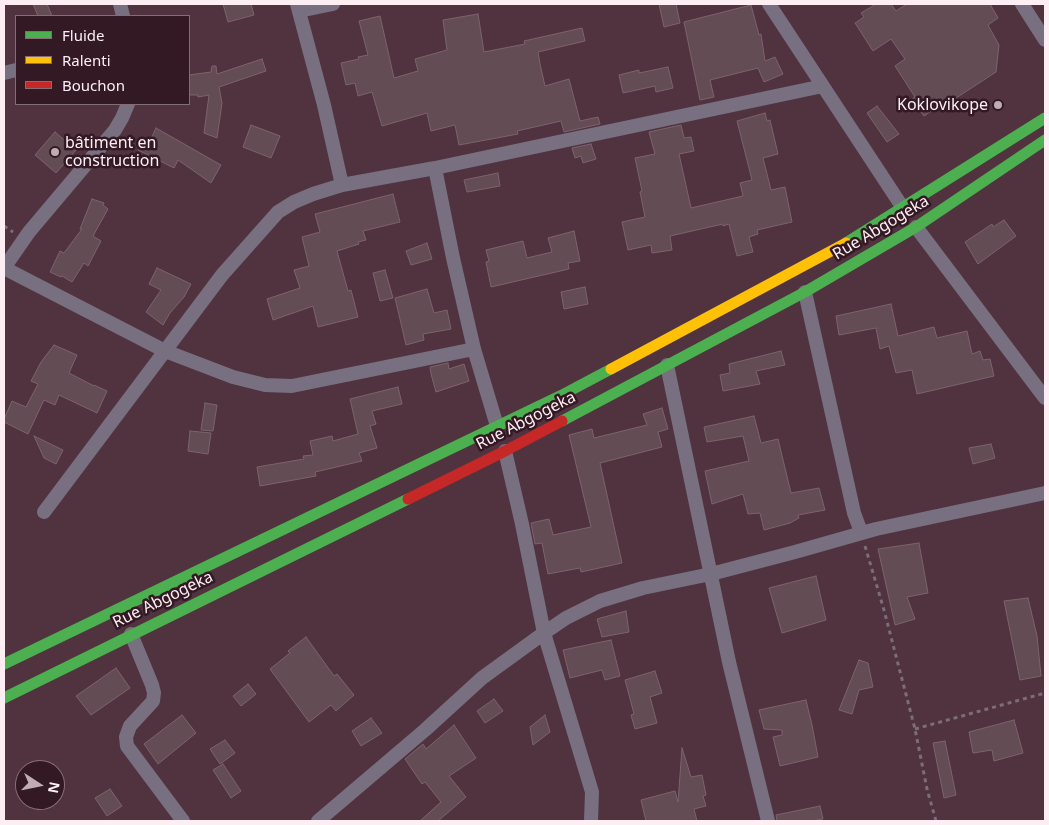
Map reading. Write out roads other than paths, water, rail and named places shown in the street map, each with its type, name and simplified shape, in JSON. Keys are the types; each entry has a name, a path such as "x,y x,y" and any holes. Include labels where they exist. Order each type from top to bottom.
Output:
{"main road":[{"name":"Rue Abgogeka","path":"4,664 207,564 568,391 838,248 1045,118"},
{"name":"Rue Abgogeka","path":"4,698 505,452 805,292 916,226 1045,140"}],"street":[{"path":"333,4 298,8 324,105 342,186"},
{"path":"769,4 903,208"},
{"path":"1022,4 1045,40"},
{"path":"44,512 222,275 278,212 294,202 313,194 342,186 823,86"},
{"path":"128,105 115,130 29,232 4,268 165,351 233,377 265,385 292,386 474,349"},
{"path":"435,168 474,349 498,426"},
{"path":"916,226 1045,398"},
{"path":"805,292 860,532"},
{"path":"667,365 729,662 768,821"},
{"path":"505,452 544,633 592,792 591,821"},
{"path":"318,821 425,730 482,678 566,618 600,602 643,588 711,574 795,552 860,532 1045,493"},
{"path":"131,634 154,693 153,701 130,726 126,737 127,746 183,821"}],"place":[{"name":"Koklovikope","path":"998,105"},
{"name":"bâtiment en construction","path":"55,152"}]}
